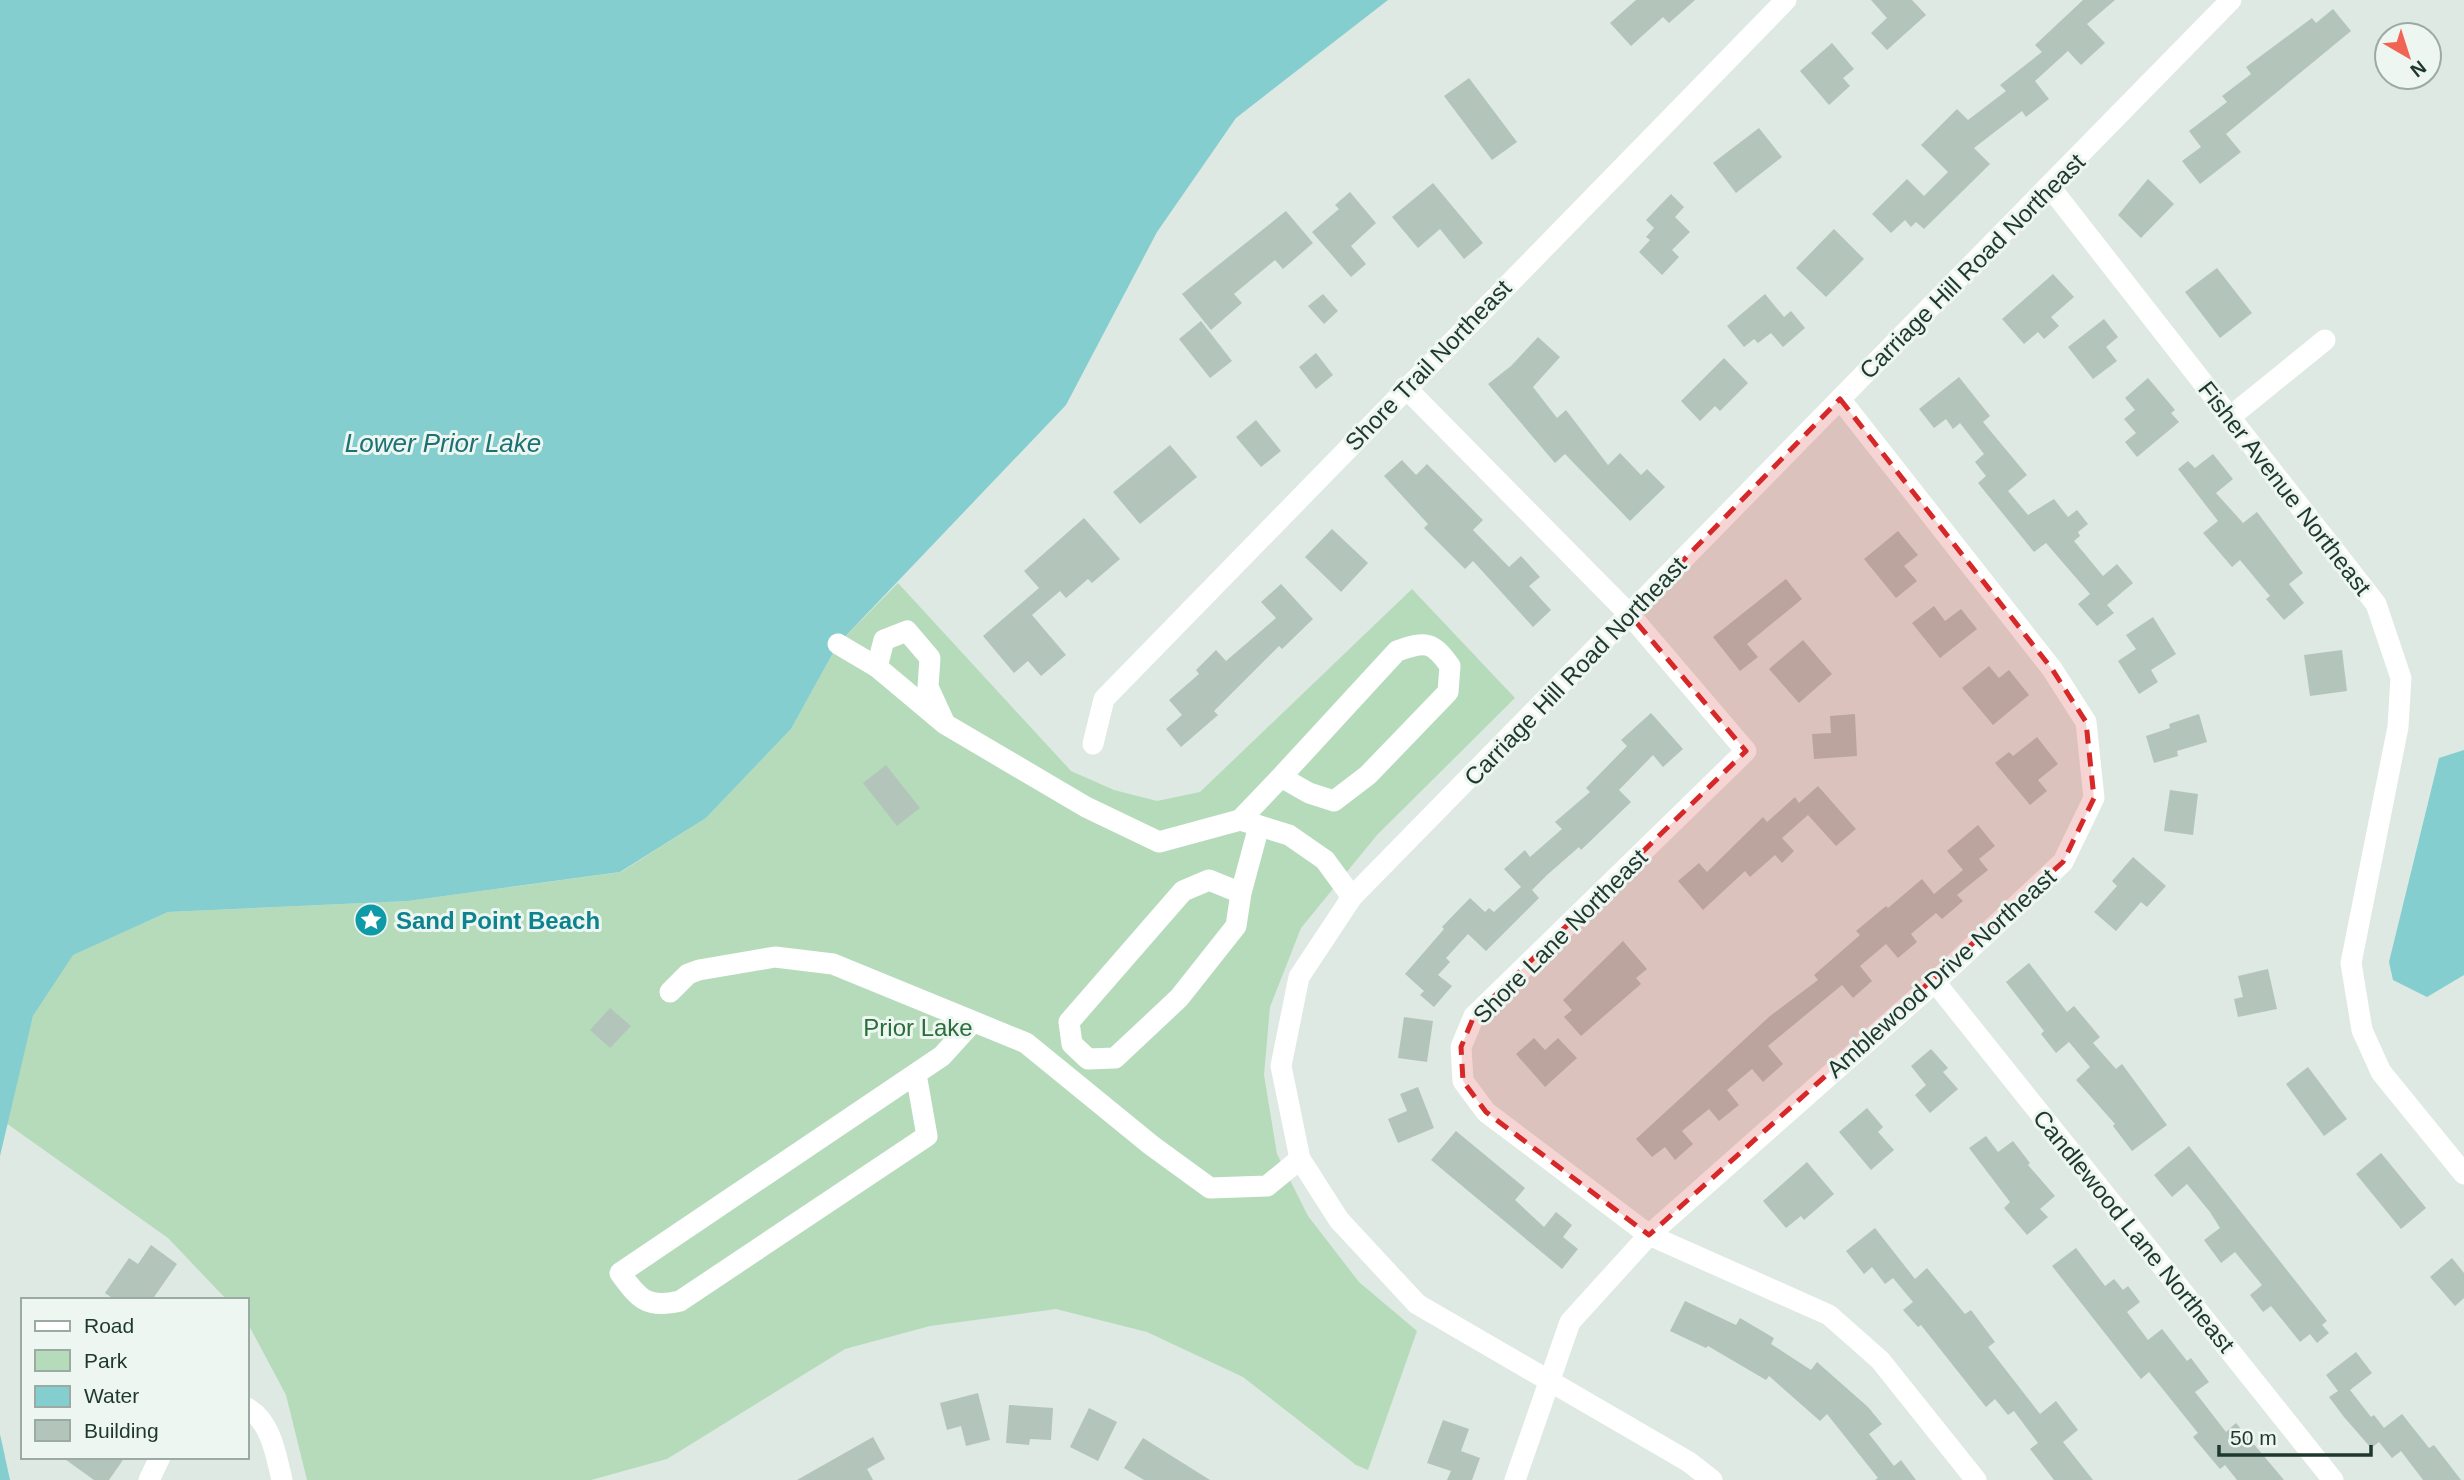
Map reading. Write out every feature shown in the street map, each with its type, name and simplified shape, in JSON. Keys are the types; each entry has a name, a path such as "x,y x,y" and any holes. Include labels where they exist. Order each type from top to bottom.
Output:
{"street":[{"name":"Shore Trail Northeast","path":"1093,744 1104,699 1405,387 1786,0"},
{"name":"Carriage Hill Road Northeast","path":"1712,1480 1689,1462 1417,1304 1339,1220 1300,1159 1281,1066 1300,977 1352,897 2231,0"},
{"name":"Fisher Avenue Northeast","path":"2050,187 2376,604 2401,678 2399,727 2351,963 2362,1030 2381,1072 2464,1174"},
{"path":"2230,417 2325,340"},
{"name":"Shore Lane Northeast","path":"1405,387 1630,615 1746,751 1474,1016 1461,1047 1463,1081 1486,1112 1649,1235 1829,1315 1880,1360 1976,1480"},
{"name":"Amblewood Drive Northeast","path":"1515,1480 1570,1322 1649,1235 1935,982 2063,862 2094,798 2086,722 2052,669 1840,399"},
{"path":"877,667 884,640 907,631 930,657 928,687 945,724"},
{"path":"1241,892 1209,880 1183,891 1069,1022 1072,1044 1088,1059 1115,1058 1179,999 1236,926 1241,892 1249,823 1281,777 1397,651 1420,643 1437,649 1450,666 1448,692 1368,775 1334,801 1308,793 1281,777"},
{"path":"838,644 877,667 945,724 1086,807 1159,842 1249,823 1289,835 1325,860 1352,897"},
{"path":"670,992 688,974 699,970 775,957 833,964 1026,1043 1151,1145 1210,1188 1266,1186 1300,1159"},
{"name":"Candlewood Lane Northeast","path":"1935,982 2333,1480"},
{"path":"916,1074 927,1136 680,1301 659,1306 637,1296 620,1273 942,1056 972,1023"},
{"path":"248,1409 259,1415 275,1450 282,1480"},
{"path":"149,1480 159,1459"}],"highlighted area":[{"path":"1840,399 2052,669 2086,722 2094,798 2063,862 1649,1235 1486,1112 1463,1081 1461,1047 1474,1016 1746,751 1630,615"}],"green space":[{"name":"Prior Lake","path":"898,583 1071,771 1114,790 1157,801 1200,792 1412,589 1515,698 1377,835 1301,928 1270,1007 1264,1075 1277,1154 1308,1216 1359,1282 1417,1331 1368,1470 1356,1465 1243,1377 1147,1332 1056,1309 930,1326 845,1349 667,1459 591,1480 307,1480 286,1395 248,1324 248,1298 225,1298 168,1238 6,1123 33,1016 72,955 168,912 408,901 621,872 706,818 791,729 838,644"}],"water":[{"name":"Lower Prior Lake","path":"0,0 1388,0 1236,118 1157,232 1066,405 838,644 791,729 706,818 620,872 408,901 168,912 73,955 33,1016 0,1156"},
{"path":"2464,750 2464,975 2427,997 2393,980 2389,962 2439,758"},
{"path":"0,1434 10,1480 0,1480"}],"building":[{"path":"1636,0 1695,0 1669,23 1663,17 1631,46 1610,23"},
{"path":"1871,0 1912,0 1926,15 1887,50 1871,33 1887,18"},
{"path":"2083,0 2115,0 2087,24 2105,43 2081,65 2068,51 2035,81 2049,99 2026,117 2022,111 1974,148 1990,164 1924,229 1916,222 1911,227 1905,220 1891,233 1872,214 1907,179 1924,196 1948,172 1921,145 1957,109 1968,120 2006,91 2000,85 2042,52 2035,45"},
{"path":"2333,9 2351,31 2226,134 2241,152 2200,184 2182,161 2201,147 2189,131 2227,102 2222,96 2251,74 2246,67 2312,18 2316,23"},
{"path":"1832,43 1854,69 1843,78 1850,86 1829,105 1800,71"},
{"path":"1469,78 1517,142 1492,160 1444,96"},
{"path":"1759,128 1782,157 1736,193 1713,163"},
{"path":"2148,179 2174,204 2141,238 2118,215"},
{"path":"1433,183 1483,243 1464,259 1440,229 1418,248 1392,217"},
{"path":"1350,192 1376,223 1351,246 1366,264 1351,277 1312,232 1339,209 1335,205"},
{"path":"1671,194 1684,207 1675,217 1690,232 1672,250 1679,257 1662,275 1639,252 1650,240 1646,237 1654,228 1646,220"},
{"path":"1286,211 1313,243 1283,269 1275,260 1234,294 1242,303 1211,330 1182,294"},
{"path":"1834,229 1864,259 1826,297 1796,268"},
{"path":"2217,268 2252,313 2220,338 2185,292"},
{"path":"2053,274 2074,297 2051,317 2059,326 2044,339 2038,332 2024,344 2002,319"},
{"path":"1323,294 1338,311 1324,324 1308,306"},
{"path":"1765,294 1784,317 1791,311 1805,328 1783,347 1771,333 1758,343 1754,339 1744,347 1727,326"},
{"path":"2104,319 2118,337 2106,347 2117,361 2093,379 2068,347"},
{"path":"1201,321 1232,361 1210,378 1179,339"},
{"path":"1538,337 1560,357 1533,387 1557,418 1566,410 1608,465 1620,453 1641,475 1647,469 1665,487 1630,521 1565,454 1555,463 1488,384 1511,366"},
{"path":"1316,353 1333,375 1316,389 1299,367"},
{"path":"1724,358 1748,383 1720,411 1715,406 1700,421 1681,401"},
{"path":"1959,377 1990,416 1983,422 2027,475 2008,491 2028,515 2054,499 2068,517 2077,510 2088,524 2078,532 2080,536 2074,541 2103,576 2117,564 2133,583 2107,605 2114,613 2097,626 2078,604 2090,594 2046,543 2034,552 1978,483 1986,476 1975,462 1984,454 1960,423 1953,429 1946,419 1934,428 1919,409"},
{"path":"2148,378 2175,410 2171,413 2179,422 2137,457 2125,442 2136,433 2124,419 2135,410 2125,398"},
{"path":"1256,420 1281,451 1261,467 1236,437"},
{"path":"1170,445 1197,477 1140,524 1113,492"},
{"path":"2213,454 2233,479 2216,493 2243,523 2257,512 2303,573 2289,584 2304,603 2284,620 2266,599 2270,596 2240,560 2232,567 2203,533 2218,521 2178,469 2188,461 2195,468"},
{"path":"1402,460 1416,475 1427,464 1483,520 1473,530 1509,567 1521,556 1540,577 1529,586 1551,610 1533,627 1473,561 1465,569 1424,528 1428,524 1384,476"},
{"path":"1084,518 1120,559 1092,583 1088,579 1066,598 1060,591 1032,615 1066,655 1041,676 1028,661 1014,673 983,636 1039,588 1024,571"},
{"path":"1332,529 1368,563 1341,592 1305,557"},
{"path":"1898,531 1918,555 1904,566 1917,581 1896,598 1864,559"},
{"path":"1786,579 1802,599 1747,644 1758,657 1740,671 1713,637"},
{"path":"1281,584 1313,619 1282,649 1279,646 1214,711 1218,715 1181,747 1166,729 1182,715 1169,700 1199,674 1196,670 1216,650 1226,661 1276,618 1261,602"},
{"path":"1934,606 1945,621 1961,609 1977,629 1940,658 1912,623"},
{"path":"2153,617 2176,654 2151,670 2158,682 2139,694 2118,661 2136,649 2126,635"},
{"path":"1803,640 1832,674 1799,703 1769,669"},
{"path":"2342,650 2347,691 2310,696 2304,655"},
{"path":"1989,666 1999,678 2009,670 2029,695 1993,725 1962,688"},
{"path":"1651,713 1683,749 1663,767 1653,755 1619,790 1631,802 1581,850 1579,847 1532,890 1539,898 1486,951 1468,934 1446,958 1450,962 1438,975 1452,986 1434,1007 1420,995 1424,991 1405,974 1444,929 1442,927 1470,898 1485,912 1489,908 1494,912 1521,887 1504,869 1525,850 1530,857 1562,829 1555,822 1590,792 1586,788 1627,746 1621,740"},
{"path":"1855,714 1857,756 1814,759 1812,734 1831,733 1830,716"},
{"path":"2199,714 2207,742 2177,751 2178,756 2154,763 2146,736 2170,728 2169,724"},
{"path":"2037,737 2058,764 2038,780 2047,791 2030,805 1995,763 2009,752 2013,756"},
{"path":"886,765 920,808 897,826 863,783"},
{"path":"1818,786 1856,829 1836,846 1808,815 1782,838 1794,851 1782,863 1775,855 1750,877 1745,871 1703,910 1678,881 1699,863 1707,872 1763,817 1767,822 1795,797 1799,803"},
{"path":"2170,790 2198,794 2193,835 2164,831"},
{"path":"1978,825 1995,846 1979,859 1988,870 1957,895 1963,901 1942,919 1936,913 1911,934 1917,942 1898,958 1886,944 1860,966 1872,981 1853,998 1842,985 1768,1046 1783,1064 1763,1082 1752,1069 1727,1090 1739,1105 1719,1121 1709,1109 1682,1131 1693,1144 1675,1160 1665,1147 1652,1157 1636,1139 1770,1016 1818,980 1814,975 1860,935 1856,931 1886,906 1888,908 1922,879 1934,894 1963,870 1947,851"},
{"path":"2133,857 2166,886 2147,907 2141,902 2116,931 2094,912 2117,886 2112,881"},
{"path":"1623,941 1647,969 1636,978 1641,984 1581,1036 1564,1017 1572,1010 1563,1000"},
{"path":"2029,963 2067,1012 2074,1006 2100,1037 2093,1043 2116,1069 2122,1064 2167,1125 2132,1151 2113,1126 2115,1124 2076,1080 2090,1067 2069,1042 2056,1053 2041,1034 2044,1031 2006,982"},
{"path":"2268,969 2277,1009 2238,1017 2234,999 2243,997 2238,976"},
{"path":"610,1008 631,1026 610,1048 590,1030"},
{"path":"1404,1017 1433,1021 1427,1062 1398,1058"},
{"path":"1534,1038 1545,1050 1558,1038 1577,1058 1545,1087 1516,1054"},
{"path":"1931,1049 1948,1068 1943,1072 1958,1089 1930,1113 1915,1095 1926,1085 1911,1066"},
{"path":"2308,1067 2347,1119 2324,1136 2286,1084"},
{"path":"1418,1087 1434,1128 1398,1143 1388,1119 1407,1111 1400,1094"},
{"path":"1867,1108 1883,1127 1878,1132 1894,1150 1871,1170 1839,1132"},
{"path":"1456,1131 1525,1188 1515,1200 1544,1227 1556,1212 1572,1225 1563,1237 1578,1249 1562,1269 1431,1160"},
{"path":"1986,1136 1998,1152 2013,1141 2030,1163 2028,1165 2055,1196 2040,1209 2048,1217 2027,1235 2004,1208 2010,1202 1969,1148"},
{"path":"2189,1146 2327,1321 2322,1325 2329,1333 2317,1343 2310,1334 2300,1342 2271,1306 2263,1312 2250,1295 2262,1285 2235,1252 2221,1263 2204,1240 2220,1228 2187,1184 2172,1197 2154,1175"},
{"path":"2381,1153 2426,1208 2401,1229 2356,1174"},
{"path":"1807,1162 1834,1194 1804,1220 1801,1216 1786,1228 1763,1201"},
{"path":"1875,1228 1915,1279 1927,1268 1965,1314 1971,1310 1995,1342 1988,1347 2040,1414 2056,1401 2078,1430 2063,1442 2093,1480 2054,1480 2030,1449 2038,1443 2014,1411 2008,1415 1995,1399 1986,1407 1921,1325 1918,1327 1903,1310 1913,1302 1893,1278 1885,1284 1872,1267 1864,1274 1846,1251"},
{"path":"151,1245 177,1264 153,1298 112,1298 105,1293 129,1258 138,1264"},
{"path":"2076,1248 2105,1286 2114,1279 2123,1290 2128,1286 2140,1302 2127,1312 2148,1340 2162,1329 2187,1361 2191,1358 2209,1382 2195,1392 2226,1432 2236,1423 2284,1480 2237,1480 2225,1465 2220,1469 2193,1437 2198,1433 2149,1372 2141,1379 2052,1266"},
{"path":"2452,1258 2464,1273 2464,1298 2455,1306 2430,1277"},
{"path":"1685,1301 1736,1325 1740,1318 1774,1338 1771,1344 1811,1370 1817,1362 1868,1407 1882,1424 1869,1434 1894,1466 1901,1460 1916,1480 1875,1480 1878,1478 1827,1414 1820,1421 1769,1376 1766,1380 1708,1346 1706,1348 1670,1331"},
{"path":"2356,1352 2372,1373 2350,1390 2371,1417 2374,1415 2384,1428 2402,1414 2429,1448 2434,1445 2461,1480 2423,1480 2401,1451 2392,1458 2379,1442 2371,1448 2344,1417 2329,1397 2338,1391 2326,1375"},
{"path":"978,1393 990,1440 966,1446 961,1426 947,1430 940,1403"},
{"path":"1009,1405 1053,1408 1051,1440 1030,1439 1029,1445 1006,1443"},
{"path":"1089,1408 1117,1422 1098,1461 1070,1447"},
{"path":"1443,1420 1469,1429 1461,1451 1480,1458 1472,1480 1447,1480 1451,1471 1427,1463"},
{"path":"873,1437 885,1459 867,1469 873,1480 797,1480"},
{"path":"1143,1438 1210,1480 1144,1480 1124,1468"},
{"path":"65,1459 124,1459 109,1480 94,1480"}],"place":[{"name":"Sand Point Beach","path":"371,920"}]}
